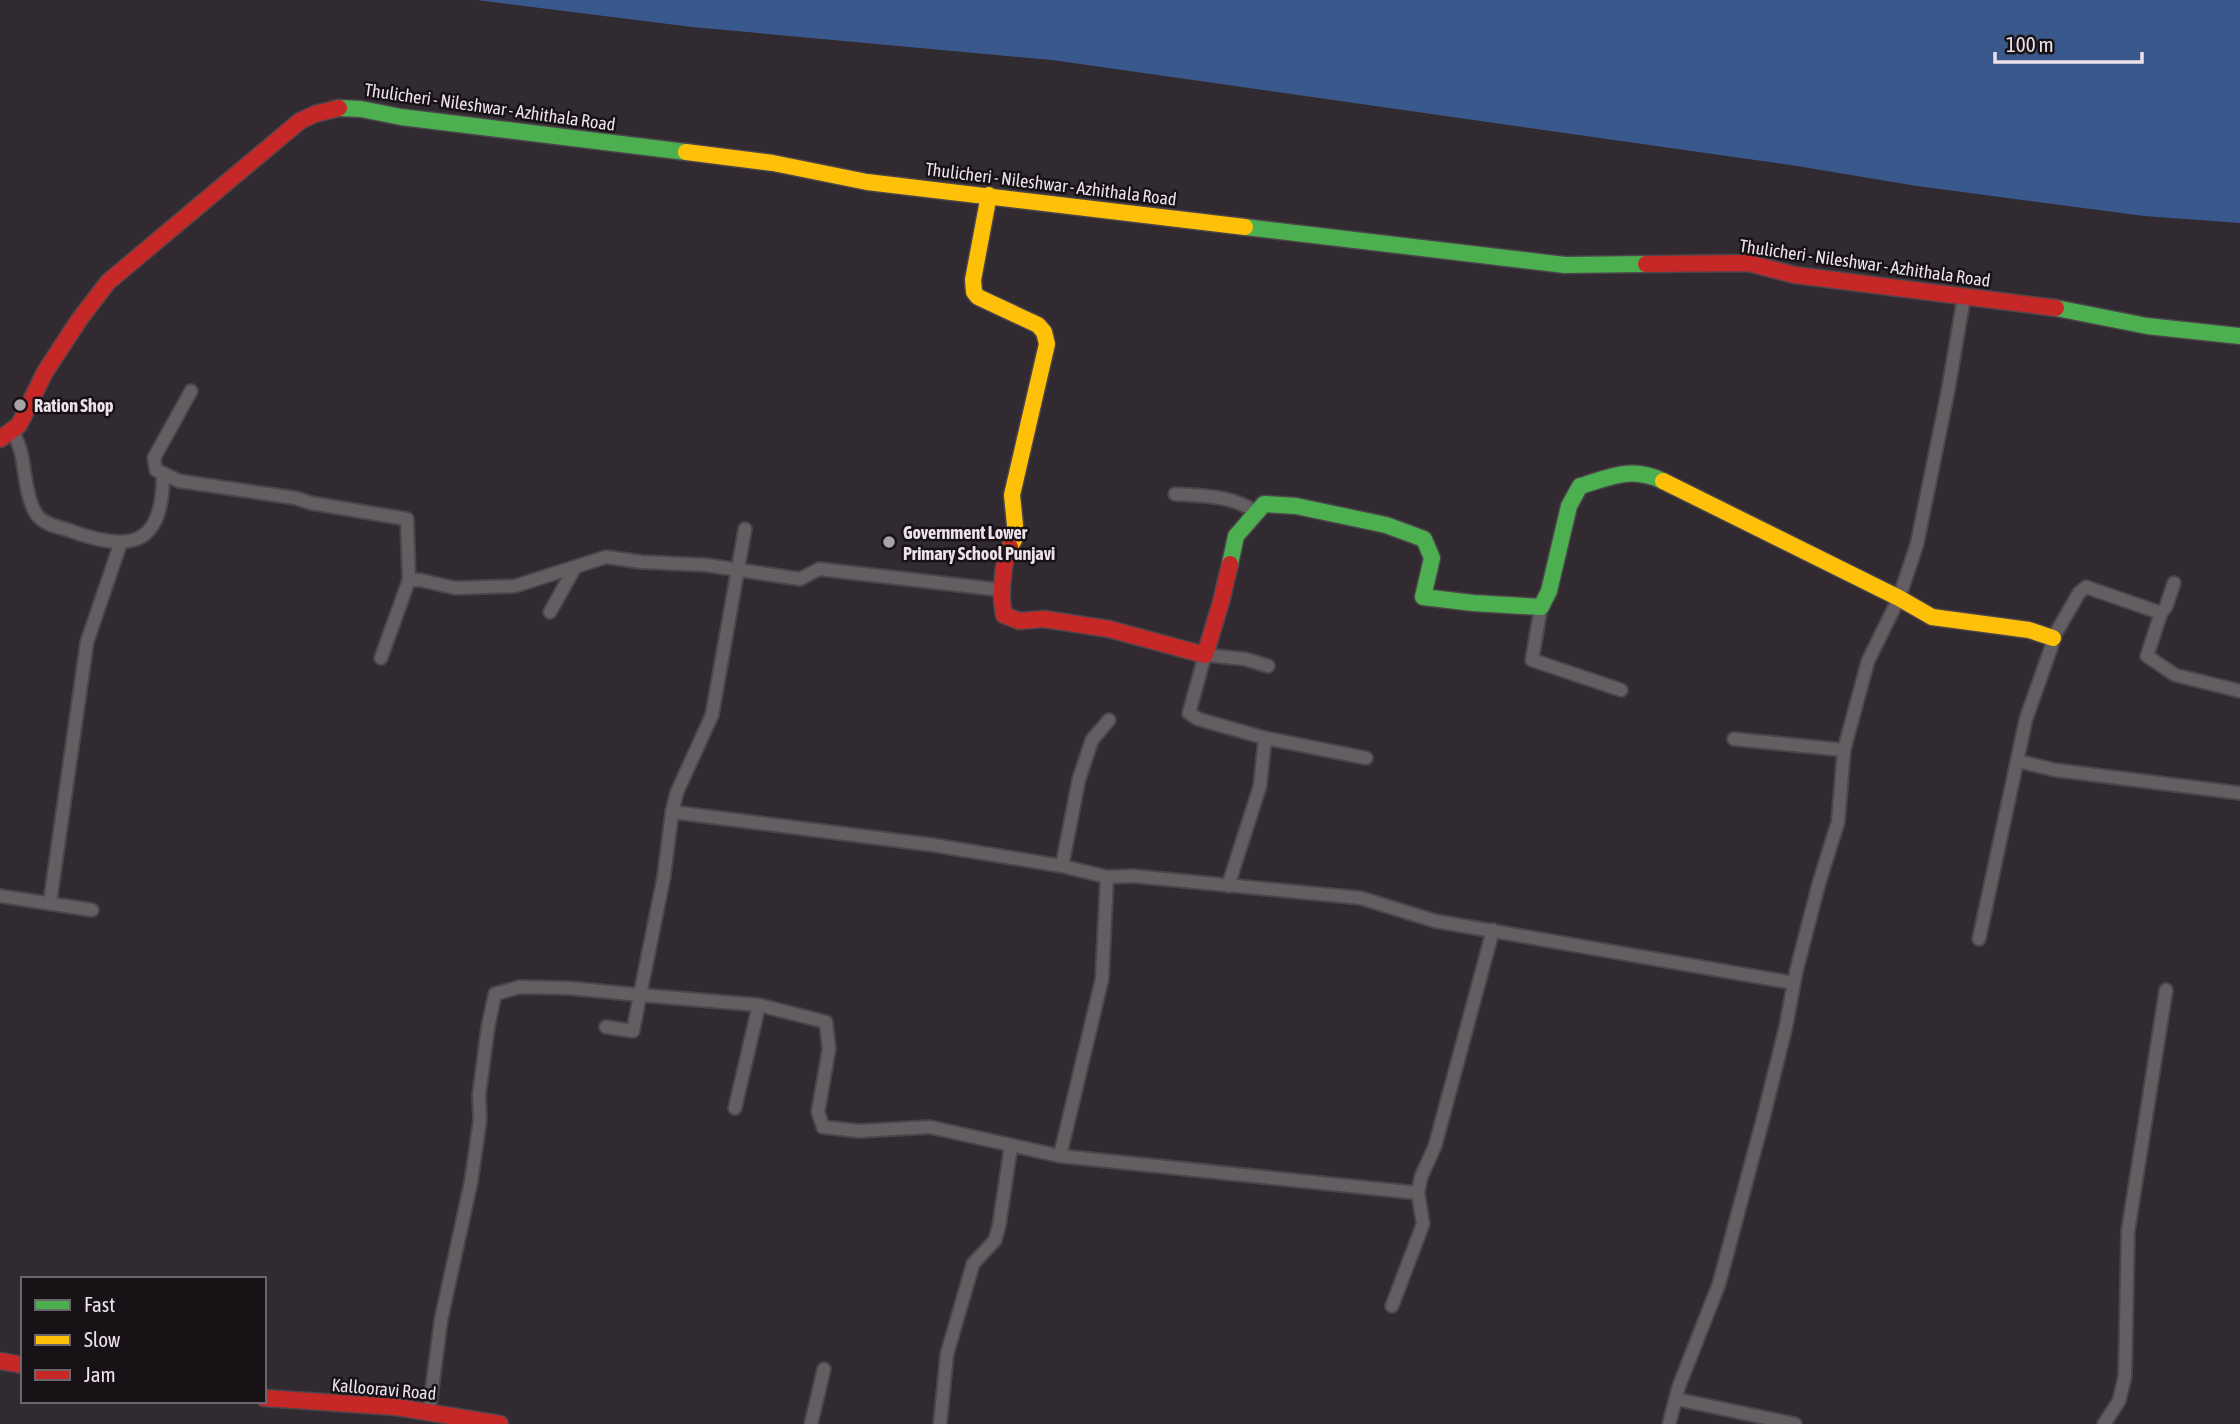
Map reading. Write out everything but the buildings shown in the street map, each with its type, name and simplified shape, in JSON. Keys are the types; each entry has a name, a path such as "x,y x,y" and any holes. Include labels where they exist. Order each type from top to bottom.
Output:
{"main road":[{"name":"Thulicheri - Nileshwar - Azhithala Road","path":"6,435 26,413 46,372 79,320 108,282 300,121 323,110 346,107 401,117 773,163 867,182 1565,265 1748,263 1795,275 2061,309 2147,326 2240,337"},
{"path":"989,195 973,280 974,292 978,297 1038,324 1044,332 1047,344 1012,495 1015,525 1014,540 1007,553 1002,590 1004,615 1019,621 1044,619 1109,629 1205,654 1221,602 1236,536 1264,504 1296,506 1386,525 1424,539 1432,558 1423,597 1541,607 1549,591 1569,506 1580,486 1626,472 1654,477 1899,598 1932,617 2029,630 2053,638"},
{"path":"0,1362 21,1364"},
{"name":"Kallooravi Road","path":"266,1398 396,1407 500,1424"}],"street":[{"path":"1669,1424 1719,1284 1766,1106 1819,883 1838,822 1844,750 1868,662 1899,598 1917,544 1965,297"},
{"path":"191,391 154,458 156,470 179,481 295,498 408,519 409,580 382,658"},
{"path":"6,435 20,449 25,478 37,515 46,522 95,540 121,542 140,539 148,534 163,497 163,474"},
{"path":"1175,494 1220,496 1243,503 1256,512"},
{"path":"606,1027 633,1031 664,876 672,812 677,792 712,715 745,529"},
{"path":"50,902 87,642 121,542"},
{"path":"409,580 420,580 455,589 515,586 607,557 642,562 706,565 800,579 820,569 1002,590"},
{"path":"550,612 574,569"},
{"path":"2174,583 2147,656 2175,675 2240,691"},
{"path":"1979,939 2026,719 2053,638 2080,593 2087,587 2161,613"},
{"path":"1541,607 1532,660 1621,690"},
{"path":"1268,666 1245,659 1205,654 1189,713 1198,719 1265,738 1366,758"},
{"path":"1062,866 1079,779 1092,740 1109,720"},
{"path":"1228,886 1260,786 1265,738"},
{"path":"1734,739 1844,750"},
{"path":"2018,761 2055,770 2240,793"},
{"path":"672,812 933,845 1062,866 1107,877 1133,876 1361,898 1435,921 1794,983"},
{"path":"1060,1156 1102,979 1107,877"},
{"path":"0,896 92,910"},
{"path":"1391,1306 1423,1224 1418,1193 1421,1177 1435,1146 1493,930"},
{"path":"429,1412 441,1320 471,1182 480,1120 479,1095 488,1027 495,994 519,987 569,988 759,1005 826,1022 829,1049 818,1112 823,1127 859,1131 930,1127 1060,1156 1418,1193"},
{"path":"2104,1424 2119,1401 2124,1376 2128,1231 2166,990"},
{"path":"735,1108 759,1005"},
{"path":"940,1424 947,1354 973,1264 995,1240 1011,1146"},
{"path":"811,1424 824,1369"},
{"path":"1676,1399 1795,1424"}],"water":[{"path":"477,0 2240,0 2240,223 2144,216 1917,186 1797,166 1052,60 692,27"}],"traffic: fast":[{"path":"339,108 686,152"},
{"path":"1245,227 1565,265 1646,264"},
{"path":"2056,308 2147,326 2240,336"},
{"path":"1230,564 1236,536 1264,504 1296,506 1386,525 1424,539 1432,558 1423,597 1541,607 1549,591 1569,506 1580,486 1621,474 1641,474 1663,481"}],"traffic: slow":[{"path":"686,152 773,163 867,182 1245,227"},
{"path":"989,195 973,280 974,292 978,297 1038,325 1044,332 1047,344 1012,495 1015,525 1014,540 1010,547"},
{"path":"1663,481 1932,617 2029,630 2053,638"}],"traffic: jam":[{"path":"0,439 19,425 45,372 108,282 300,121 339,108"},
{"path":"1646,264 1748,263 1795,275 2056,308"},
{"path":"1010,547 1002,581 1004,615 1019,621 1044,619 1109,629 1205,655 1230,564"},
{"path":"0,1361 21,1365"},
{"path":"266,1398 396,1407 500,1424"}],"place":[{"name":"Ration Shop","path":"20,405"},
{"name":"Government Lower Primary School Punjavi","path":"889,542"}]}
